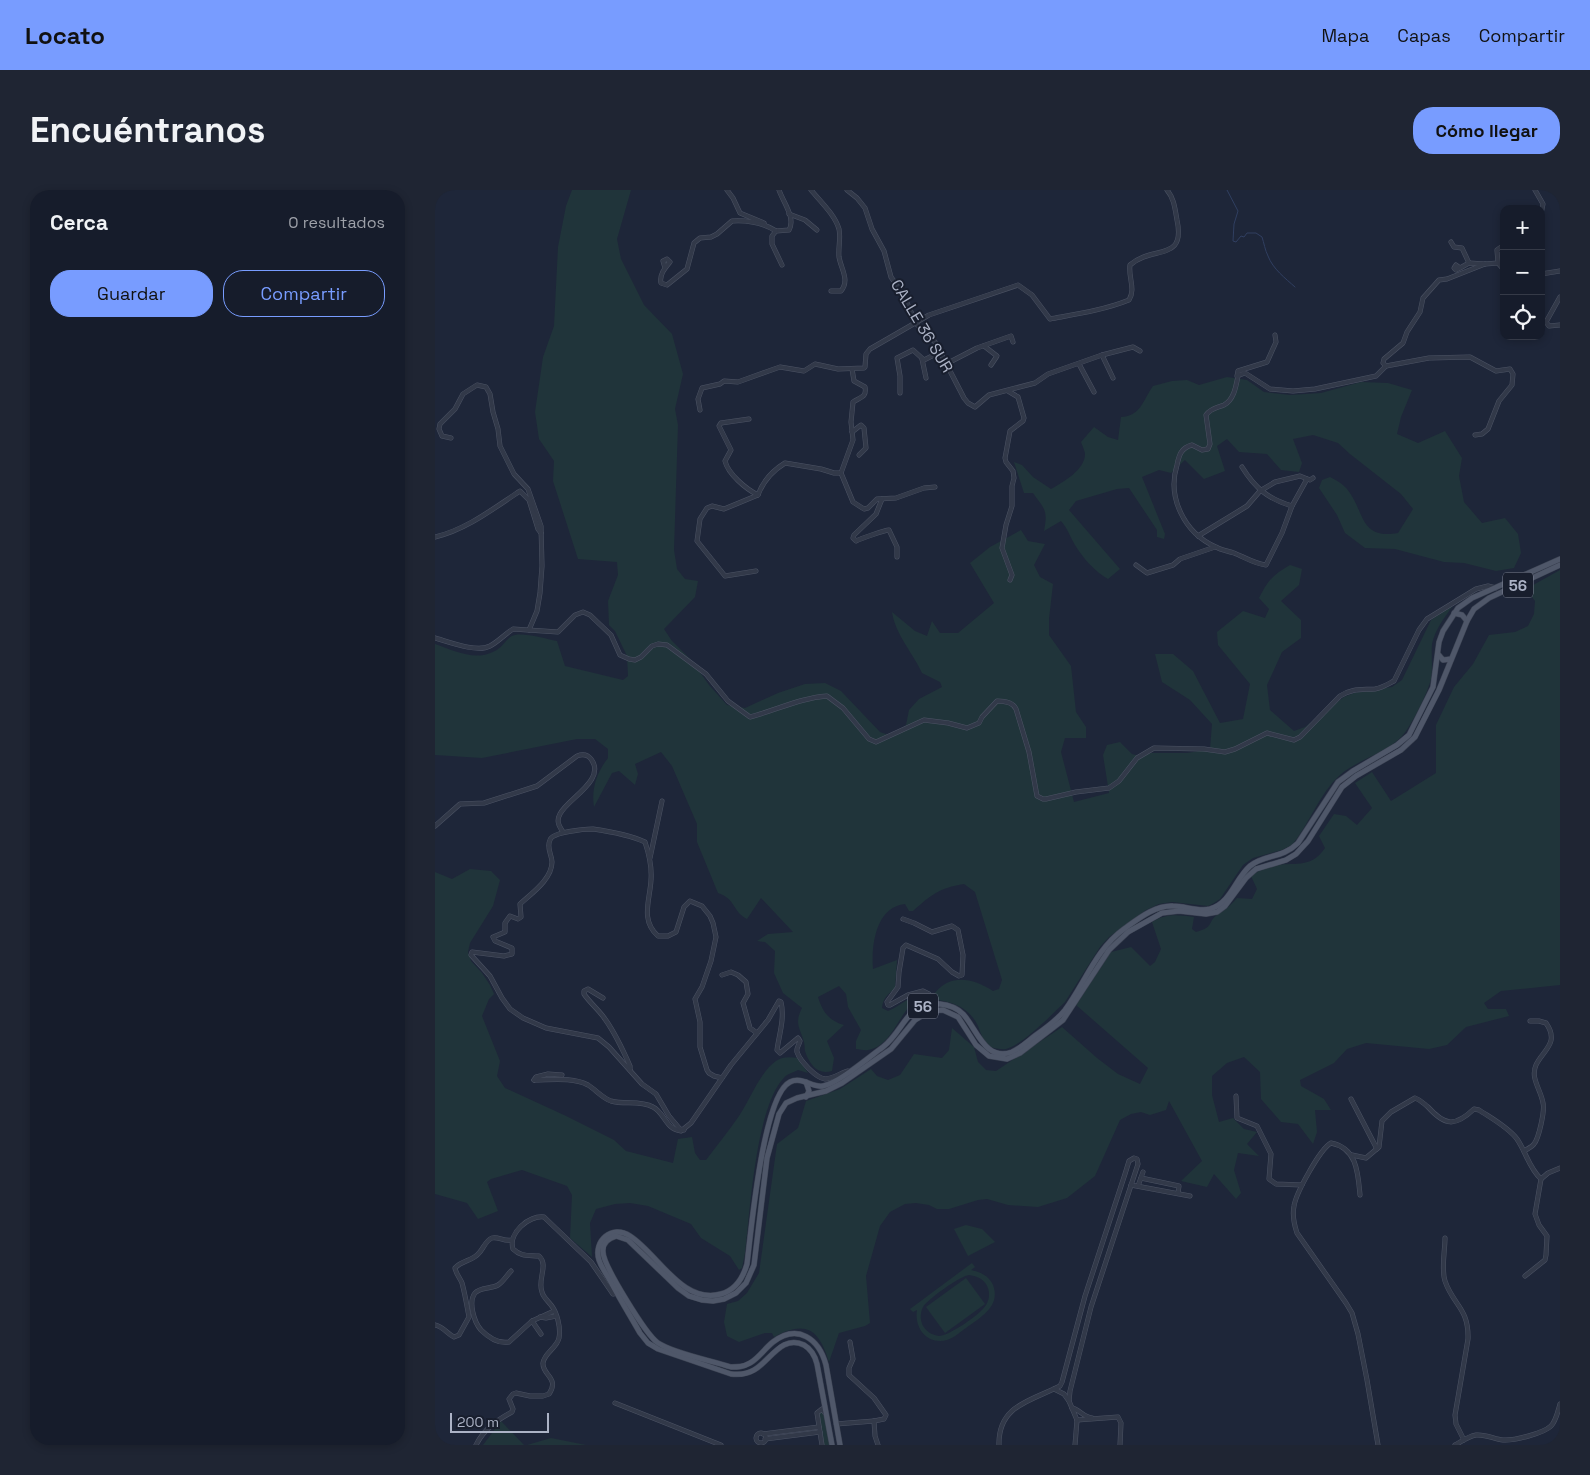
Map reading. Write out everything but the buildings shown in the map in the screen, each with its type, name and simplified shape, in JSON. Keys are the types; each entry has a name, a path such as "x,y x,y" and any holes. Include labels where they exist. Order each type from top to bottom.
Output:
{"main road":[{"name":"56","path":"781,1092 784,1086 793,1081 825,1086 851,1070 887,1043 905,1018 914,1010 926,1005 945,1005 959,1011 966,1018 979,1039 989,1049 1002,1054 1010,1053 1019,1048 1063,1012 1103,948 1123,929 1151,911 1161,907 1172,906 1199,910 1215,907 1228,897 1251,865 1292,850 1338,782 1397,745 1409,735 1433,688 1439,642 1443,631 1454,613 1472,598 1560,559"},
{"name":"56","path":"790,1100 831,1089 891,1049 915,1020 930,1010 943,1010 958,1018 976,1045 989,1056 1007,1059 1020,1053 1063,1020 1109,950 1128,932 1162,913 1179,911 1206,914 1217,912 1225,906 1246,878 1256,869 1286,860 1296,854 1308,841 1342,787 1356,776 1401,750 1413,740 1439,690 1467,621 1475,609 1483,601 1560,565"},
{"path":"1454,613 1462,615 1467,621"},
{"path":"1438,653 1443,660 1451,659"},
{"path":"806,1082 809,1091 806,1097"},
{"path":"781,1092 784,1098 790,1100 781,1110 770,1145 754,1265 750,1278 741,1288 730,1296 718,1300 702,1300 689,1296 678,1288 628,1240 620,1236 613,1236 607,1240 604,1244 603,1253 607,1266 644,1329 654,1340 664,1346 731,1367 739,1367 754,1361 771,1344 784,1336 798,1334 811,1340 824,1357 840,1445"},
{"path":"781,1092 763,1144 747,1264 741,1280 729,1290 720,1294 706,1296 695,1293 678,1282 629,1236 619,1231 609,1234 601,1240 598,1250 599,1260 640,1334 651,1345 663,1351 733,1374 743,1374 753,1371 788,1343 797,1343 805,1346 811,1351 815,1359 832,1445"}],"street":[{"path":"727,190 740,213 776,231 787,231 791,229 789,214 779,190"},
{"path":"811,190 828,211 839,229 839,257 845,276 845,285 841,290 831,291"},
{"name":"CALLE 36 SUR","path":"847,190 865,208 872,228 884,251 891,277 904,296 916,323 935,342 968,403 975,407 989,395 1008,390"},
{"path":"700,410 698,399 702,388 720,384 724,380 738,382 780,367 804,372 815,364 838,369 865,367 866,354 870,349 929,315 1018,285 1032,295 1050,319 1087,313 1129,300 1133,292 1129,270 1130,265 1144,256 1171,248 1178,240 1179,230 1175,207 1172,197 1167,190"},
{"path":"1535,190 1543,205"},
{"path":"789,214 805,220 817,230"},
{"path":"665,268 660,281 667,285 687,269 693,245 700,238 711,237 717,234 732,221 765,225"},
{"path":"776,231 772,236 772,244 782,265"},
{"path":"1451,242 1454,247 1462,248 1469,263"},
{"path":"1500,248 1497,250 1498,263 1500,265"},
{"path":"1459,268 1469,263 1498,263"},
{"path":"1386,366 1383,363 1384,359 1403,343 1419,312 1423,298 1433,286 1439,280 1447,279 1485,264"},
{"path":"1545,273 1560,271"},
{"path":"1560,297 1546,322 1549,326 1560,325"},
{"path":"1275,334 1276,342 1267,362 1241,369 1236,374 1238,376 1230,400 1211,410 1206,415 1210,444 1208,449 1204,451 1192,445 1185,448 1180,454 1173,475 1173,486 1178,507 1187,523 1198,536 1215,547 1266,564 1282,533 1292,506 1307,479"},
{"path":"946,364 1011,336 1013,342"},
{"path":"984,346 997,356 991,365"},
{"path":"1008,390 1035,383 1048,374 1102,355 1133,347 1140,351"},
{"path":"900,393 897,358 913,350 922,359 926,378"},
{"path":"922,359 925,360 940,352"},
{"path":"1102,355 1113,378"},
{"path":"1238,376 1245,374 1270,389 1315,389 1376,376 1386,366 1429,358 1471,357 1496,371 1510,369 1513,374 1512,385 1499,401 1488,429 1482,434 1475,435"},
{"path":"1079,364 1094,392"},
{"path":"852,369 854,382 865,387 866,393 853,402 851,412 852,444 841,473 853,502 866,508 876,500 896,498 924,488 935,488"},
{"path":"451,438 442,436 439,429 440,424 455,409 463,394 477,385 485,387 490,394 500,446 514,474 528,489 542,535 543,566 540,593 537,611 529,630"},
{"path":"1008,390 1018,397 1024,418 1010,431 1005,458 1005,462 1013,471 1014,478 1012,506 1002,548 1012,575 1010,580"},
{"path":"749,419 721,423 719,426 731,446 731,452 725,461 726,465 738,479 758,495"},
{"path":"852,432 861,426 864,428 866,448 859,455"},
{"path":"756,570 725,576 697,541 700,519 707,508 712,506 724,509 758,495 761,487 774,470 785,463 841,473"},
{"path":"1242,467 1260,492 1281,503 1292,506"},
{"path":"1198,536 1247,506 1260,492 1275,482 1299,476 1311,480 1313,478"},
{"path":"435,537 452,533 520,491 529,500 538,529 542,535"},
{"path":"882,499 876,514 853,538 856,541 863,537 874,536 889,530 897,547 897,557"},
{"path":"1136,565 1147,573 1173,565 1180,559 1215,547"},
{"path":"435,638 473,648 482,648 490,646 513,629 558,632 575,615 583,612 590,615 611,635 620,655 623,657 635,660 652,646 658,644 667,645 706,674 728,702 749,717 809,698 827,696 843,708 869,739 876,742 923,720 948,723 967,728 979,723 997,701 1008,702 1015,705 1017,709 1029,752 1037,796 1043,799 1109,788 1119,781 1137,758 1155,748 1204,749 1225,752 1267,733 1294,740 1300,737 1347,691 1376,689 1394,681 1419,630 1427,618 1476,589 1488,586 1497,588"},
{"path":"435,826 460,804 484,803 537,786 582,754 591,759 594,767 593,775 587,786 560,814 557,821 563,832"},
{"path":"650,860 662,801"},
{"path":"684,1130 680,1129 669,1116 656,1094 642,1084 609,1047 598,1038 546,1028 517,1014 505,1002 490,976 471,955 472,952 504,956 512,954 512,948 495,941 493,937 505,932 505,923 509,917 513,916 518,919 521,917 520,904 544,881 552,861 549,855 549,839 555,834 595,830 645,842 650,860 651,881 648,914 650,928 658,936 673,934 679,926 684,907 690,901 701,906 713,923 716,937 714,952 702,986 695,999 701,1022 700,1047 707,1070 714,1076 722,1078"},
{"path":"903,919 932,932 952,926 958,930 963,955 962,975 959,976 937,958 906,946 903,948 898,988 887,1002 888,1005 907,995 923,991 929,994 933,1004"},
{"path":"723,975 731,972 746,982 748,994 743,1004 750,1028 757,1033"},
{"path":"603,998 588,989 584,991 592,1006 604,1017 630,1066 630,1070"},
{"path":"562,1075 548,1074 534,1078 534,1080 577,1081 588,1085 612,1101 636,1102 653,1106 658,1110 664,1121 675,1130 684,1130 691,1123 731,1064 768,1020 775,1004 780,1001 782,1006 782,1025 777,1050 780,1053 798,1038 800,1044 797,1049 798,1054 818,1077 827,1079 851,1070"},
{"path":"1524,1151 1535,1144 1544,1110 1543,1101 1535,1080 1535,1070 1536,1064 1545,1053 1551,1041 1550,1028 1546,1023 1530,1021"},
{"path":"1237,1096 1237,1118 1257,1126 1271,1154 1269,1179 1276,1184 1302,1185"},
{"path":"1378,1445 1367,1380 1353,1318 1346,1302 1295,1228 1293,1220 1297,1196 1321,1151 1331,1143 1336,1144 1352,1155 1366,1158 1380,1145 1382,1121 1391,1112 1415,1098 1423,1102 1436,1116 1446,1122 1458,1122 1477,1108 1513,1135 1524,1151 1531,1169 1541,1179"},
{"path":"1351,1099 1377,1148"},
{"path":"1352,1155 1360,1195"},
{"path":"999,1445 1000,1427 1007,1416 1020,1404 1060,1386 1063,1382 1085,1296 1127,1167 1131,1159 1134,1158 1138,1164 1093,1299 1069,1401"},
{"path":"1525,1276 1545,1260 1547,1255 1547,1236 1535,1214 1541,1179 1548,1173 1560,1168"},
{"path":"1138,1186 1143,1172"},
{"path":"1141,1178 1179,1186 1178,1193"},
{"path":"1131,1185 1190,1196"},
{"path":"476,1445 493,1424 512,1412 513,1409 509,1399 513,1394 543,1396 551,1392 552,1380 544,1369 543,1364 559,1338 555,1313 542,1293 540,1286 542,1258 539,1256 527,1256 515,1252 513,1249 512,1240 518,1229 539,1217 544,1217 591,1262 613,1294 617,1293"},
{"path":"435,1325 443,1327 450,1336 459,1335 469,1317 464,1290 455,1268 480,1253 493,1237 504,1241 512,1240"},
{"path":"1445,1238 1445,1280 1463,1311 1469,1328 1455,1420 1464,1440"},
{"path":"511,1271 497,1285 480,1290 474,1294 474,1319 489,1336 494,1340 504,1343 513,1339 532,1321 540,1317 546,1318 555,1313"},
{"path":"532,1321 541,1334"},
{"path":"836,1424 875,1421 884,1419 886,1415 874,1398 849,1375 849,1368 853,1359 850,1342"},
{"path":"1063,1382 1065,1386 1071,1387"},
{"path":"1054,1389 1064,1394 1077,1420 1075,1445"},
{"path":"615,1403 721,1445"},
{"path":"1455,1445 1476,1435 1511,1440 1530,1435 1551,1426 1560,1404"},
{"path":"1072,1408 1086,1417 1096,1418"},
{"path":"822,1445 818,1411 823,1410 827,1417"},
{"path":"1077,1420 1117,1416 1120,1418 1120,1445"},
{"path":"875,1421 875,1436 878,1445"},
{"path":"754,1445 757,1434 819,1427"},
{"path":"756,1440 761,1444 765,1439 820,1432"},
{"path":"763,1434 765,1439"}],"shaded area":[{"path":"572,190 631,190 617,239 621,259 644,305 672,334 683,374 675,409 678,425 674,550 677,569 685,579 698,581 695,597 664,629 727,705 745,708 778,693 805,684 825,683 841,691 880,732 891,736 906,725 909,710 919,699 942,687 940,682 922,673 900,636 892,612 915,631 927,636 932,621 940,633 958,633 994,603 970,563 990,547 1021,530 1028,541 1045,544 1034,565 1040,577 1053,584 1049,635 1071,666 1076,712 1086,727 1086,738 1065,738 1061,752 1074,802 1109,793 1103,755 1107,745 1120,742 1132,754 1139,756 1151,753 1187,753 1210,749 1212,724 1190,700 1162,682 1155,654 1173,654 1193,671 1220,723 1243,719 1250,684 1218,645 1217,632 1243,611 1265,618 1269,609 1259,598 1271,578 1290,565 1302,569 1299,585 1281,601 1301,620 1301,638 1282,652 1267,685 1270,710 1294,731 1305,727 1344,697 1354,693 1392,687 1402,680 1431,620 1454,604 1435,633 1432,644 1431,679 1424,699 1406,731 1392,745 1356,764 1340,775 1326,791 1292,845 1282,850 1253,858 1243,865 1220,899 1208,906 1172,902 1159,904 1146,910 1109,937 1100,947 1065,1002 1029,1035 1006,1049 990,1047 984,1040 975,1020 967,1011 951,1003 938,1000 934,994 940,987 954,980 978,983 993,991 999,989 1002,980 975,892 964,884 936,893 913,911 909,911 905,904 895,907 887,912 877,929 873,949 873,969 897,960 895,989 886,997 882,1008 888,1011 918,995 928,996 918,999 910,1005 884,1042 868,1050 856,1049 856,1041 861,1030 848,1007 846,994 839,986 818,997 827,1015 834,1021 844,1025 827,1041 834,1058 832,1071 819,1071 810,1062 805,1052 798,1022 802,1008 783,993 774,973 775,951 765,942 757,941 768,934 793,932 761,898 747,919 742,916 728,898 718,893 697,842 697,824 672,766 661,752 635,764 638,774 635,785 619,771 612,773 594,807 593,794 596,781 608,758 608,749 595,739 577,739 482,758 435,755 435,644 458,652 483,655 498,649 513,636 530,635 557,641 565,666 623,680 628,676 627,656 615,631 609,625 608,601 618,575 617,562 578,559 553,481 554,461 539,439 535,412 543,357 554,326 558,247 566,206"},
{"path":"1227,377 1247,380 1264,392 1290,395 1321,393 1361,382 1388,383 1412,390 1401,417 1397,434 1418,443 1445,431 1462,458 1459,476 1464,502 1482,523 1505,518 1518,534 1521,553 1514,568 1496,571 1464,563 1444,562 1395,549 1365,548 1345,533 1337,515 1319,488 1322,480 1330,477 1345,487 1353,497 1369,528 1376,532 1385,534 1398,533 1413,509 1401,494 1338,443 1313,435 1293,439 1302,463 1299,472 1281,470 1267,454 1239,452 1227,439 1217,446 1225,471 1204,479 1185,460 1171,473 1159,470 1142,477 1165,534 1164,539 1157,537 1157,530 1129,488 1117,489 1076,501 1069,510 1120,569 1108,579 1098,573 1086,560 1061,521 1044,531 1045,510 1033,493 1024,493 1014,462 1022,465 1033,477 1051,489 1073,475 1081,465 1085,454 1081,442 1094,427 1108,437 1118,440 1121,417 1133,414 1141,406 1153,386 1172,381 1187,380 1199,385"},
{"path":"1560,570 1560,985 1501,991 1484,1003 1488,1009 1506,1009 1509,1016 1466,1027 1447,1045 1429,1049 1366,1043 1347,1049 1334,1063 1300,1080 1301,1086 1324,1099 1331,1110 1315,1110 1317,1132 1313,1144 1298,1124 1281,1122 1261,1099 1260,1072 1244,1057 1227,1063 1212,1076 1212,1095 1219,1122 1233,1118 1244,1129 1257,1132 1247,1144 1259,1156 1238,1153 1234,1170 1241,1193 1236,1199 1214,1174 1207,1187 1181,1181 1202,1161 1169,1101 1166,1110 1150,1115 1141,1112 1131,1114 1120,1120 1095,1176 1067,1198 1038,1207 1008,1205 987,1199 949,1209 937,1209 929,1205 916,1203 905,1204 890,1212 880,1226 866,1276 870,1323 839,1333 829,1362 816,1335 803,1329 795,1329 774,1337 772,1333 765,1333 739,1342 727,1336 724,1322 727,1304 738,1301 747,1293 759,1273 777,1144 798,1128 806,1101 840,1089 871,1069 877,1076 888,1080 900,1075 914,1054 942,1058 949,1050 952,1028 974,1047 978,1062 986,1070 996,1071 1062,1027 1118,1074 1140,1084 1148,1068 1076,1005 1111,952 1131,947 1150,966 1155,962 1161,949 1152,922 1168,916 1194,917 1192,929 1196,932 1202,930 1237,898 1252,899 1257,889 1251,876 1269,867 1307,862 1319,855 1325,848 1319,836 1334,814 1346,816 1357,825 1372,808 1355,783 1372,772 1391,801 1436,773 1436,725 1454,687 1473,664 1489,635 1515,632 1528,626 1534,614 1535,601 1526,589"},
{"path":"470,869 491,871 500,880 493,906 470,943 468,952 471,961 482,973 494,994 489,999 482,1016 500,1061 497,1076 505,1088 614,1140 626,1151 673,1163 678,1139 692,1137 695,1153 700,1160 706,1160 739,1116 760,1079 770,1066 781,1058 798,1058 808,1073 798,1070 787,1075 777,1088 761,1131 742,1268 739,1270 730,1256 701,1238 691,1224 648,1206 630,1203 615,1204 596,1209 590,1223 592,1257 570,1238 572,1195 567,1186 522,1170 491,1179 487,1182 498,1211 478,1219 467,1203 435,1194 435,872 452,879"},
{"path":"966,1225 982,1229 995,1242 968,1256 954,1229"},
{"path":"972,1263 975,1267 971,1270 989,1279 995,1292 992,1305 978,1320 947,1340 933,1340 923,1334 918,1323 917,1310 913,1312 910,1309","holes":["969,1275 981,1279 987,1286 989,1297 986,1305 972,1319 957,1329 939,1336 928,1332 921,1321 923,1307 952,1283"]},
{"path":"966,1278 985,1304 945,1333 926,1307"},
{"path":"819,1411 823,1412 830,1445 824,1445"},
{"path":"501,1421 524,1445 483,1445"},
{"path":"551,1438 586,1445 527,1445"}],"waterway":[{"path":"1227,190 1238,211 1234,224 1233,241 1236,242 1247,233 1256,233 1262,237 1270,261 1295,287"}]}
